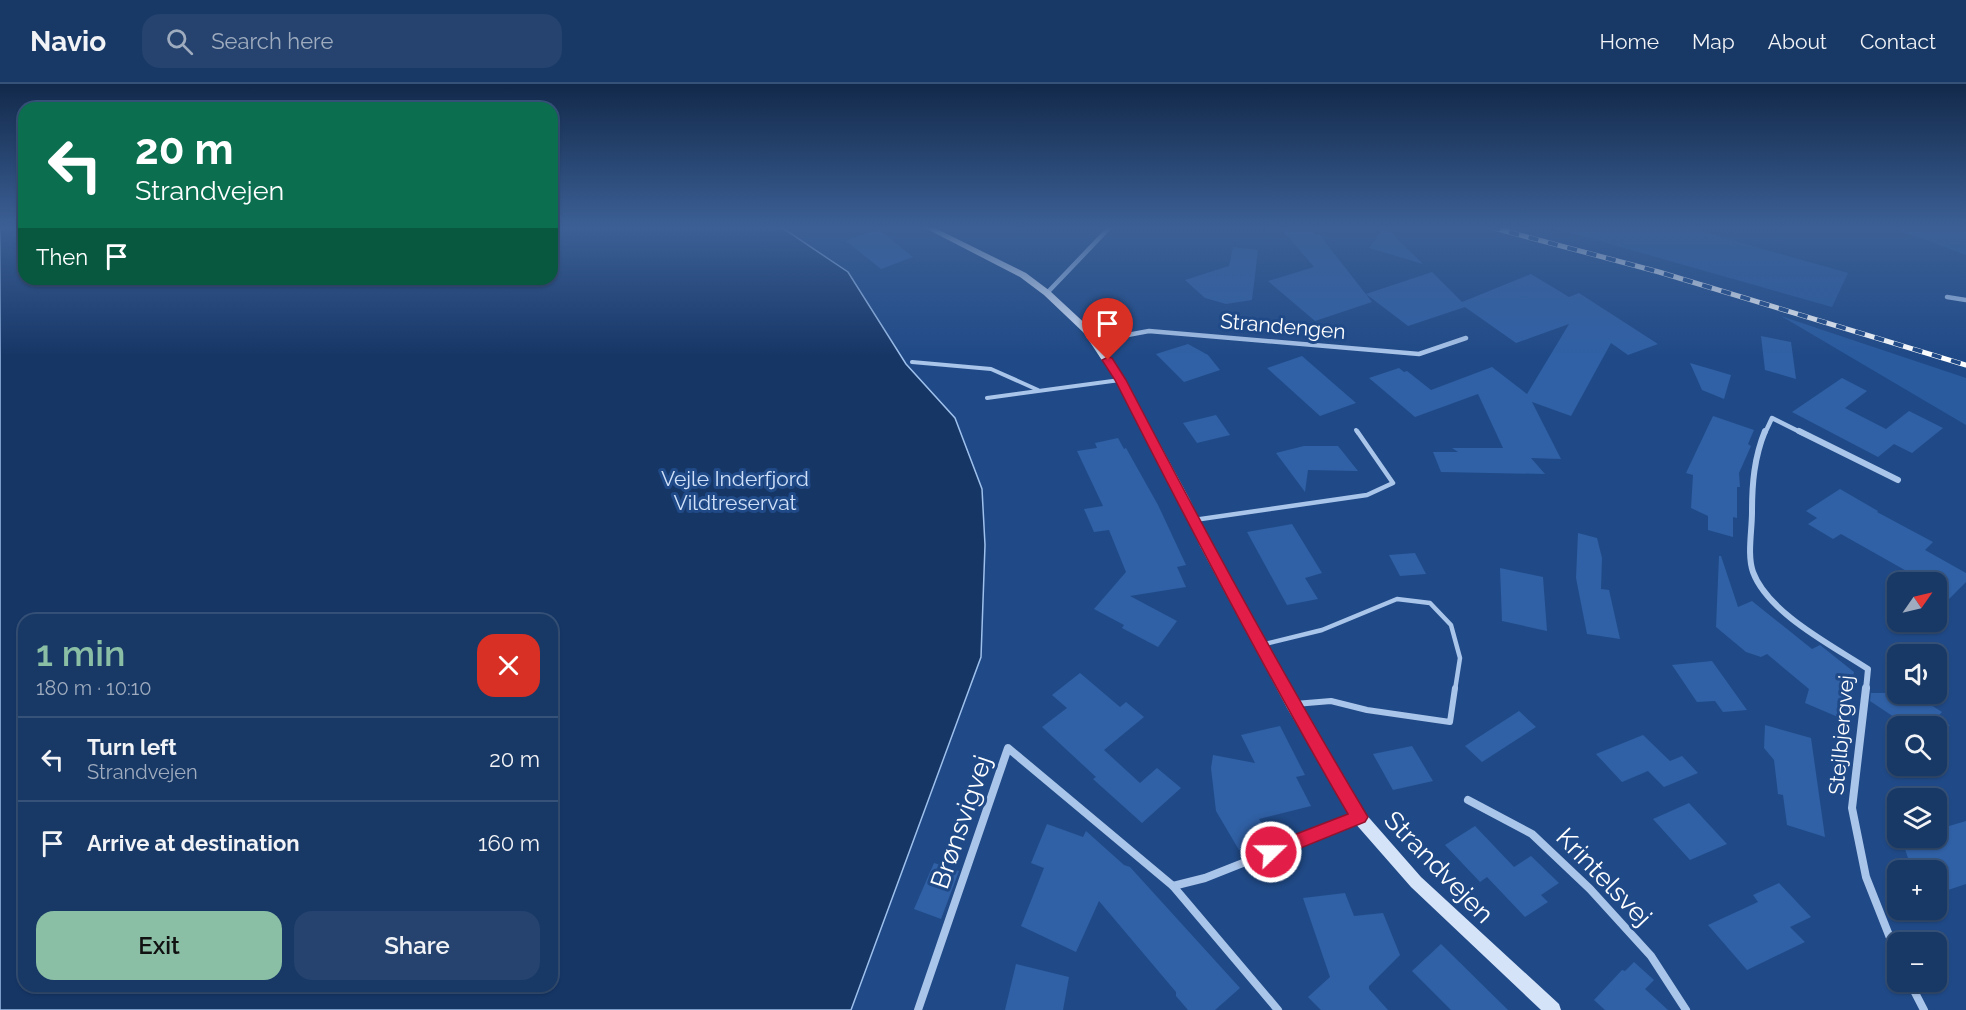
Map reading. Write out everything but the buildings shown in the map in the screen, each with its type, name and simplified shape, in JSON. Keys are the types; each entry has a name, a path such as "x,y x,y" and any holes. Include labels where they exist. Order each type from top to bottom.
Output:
{"street":[{"name":"Strandvejen","path":"1012,270 1047,293 1074,316 1095,341 1120,380 1183,498 1192,520 1292,704 1359,817 1416,882 1553,1010"},
{"path":"1047,293 1069,270"},
{"path":"1947,297 1966,300"},
{"name":"Strandengen","path":"1095,341 1149,331 1419,354 1466,338"},
{"name":"Stejlbjergvej","path":"1888,932 1866,877 1852,808 1868,669 1783,610 1767,595 1752,572 1752,482 1759,442 1772,418 1898,480"},
{"name":"Brønsvigvej","path":"918,1010 1008,748 1173,886"},
{"name":"Krintelsvej","path":"1468,800 1532,834 1590,889 1651,956 1686,1010"},
{"path":"1278,1010 1173,886 1205,878 1359,817"},
{"path":"1915,992 1924,1010"}],"lane":[{"path":"912,362 991,369 1041,391"},
{"path":"987,398 1120,380"},
{"path":"1192,520 1367,495 1393,483 1356,430"},
{"path":"1261,645 1322,630 1396,599 1430,603 1451,625 1460,658 1450,722 1367,710 1331,701 1292,704"}],"shaded area":[{"name":"Vejle Inderfjord Vildtreservat","path":"0,270 18,270 18,285 558,285 558,270 848,272 906,364 955,418 982,489 985,545 981,657 851,1010 0,1010"},
{"path":"1702,270 1838,270 1848,273 1832,307"},
{"path":"1781,316 1966,378 1966,425"}],"railway":[{"path":"1652,270 1966,365"}],"route":[{"path":"1108,360 1292,704 1359,817 1271,852"}]}
